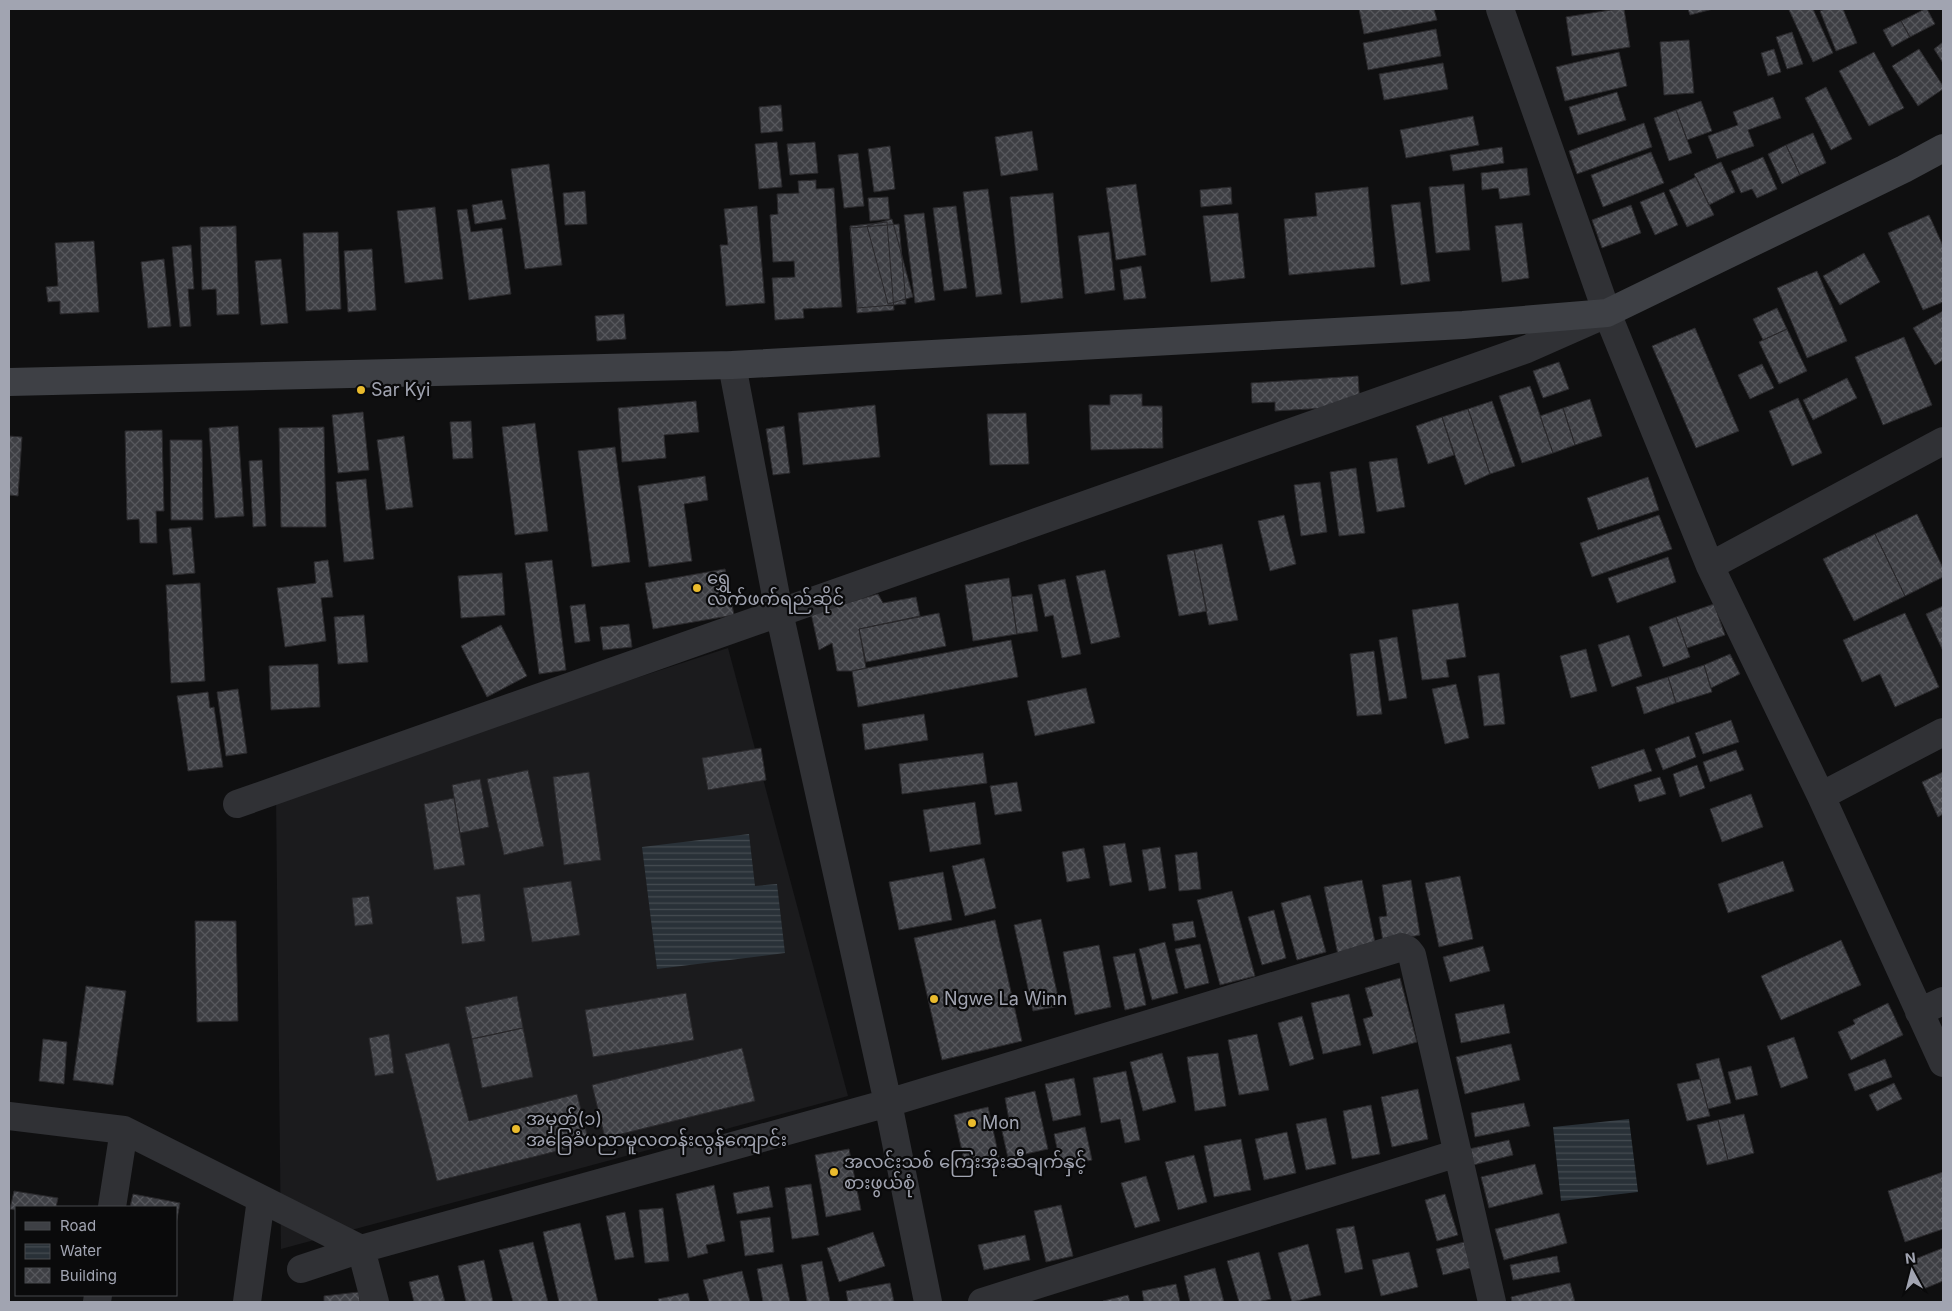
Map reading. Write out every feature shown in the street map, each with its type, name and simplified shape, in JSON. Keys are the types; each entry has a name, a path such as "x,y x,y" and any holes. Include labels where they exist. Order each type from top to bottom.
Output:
{"main road":[{"path":"9,382 732,365 1463,325 1607,313 1904,169 1943,148"}],"street":[{"path":"1500,9 1607,313 1710,566 1821,796 1943,1063"},
{"path":"237,804 1527,349 1607,313"},
{"path":"732,365 779,612 888,1103 928,1302"},
{"path":"1710,566 1943,441"},
{"path":"1821,796 1943,732"},
{"path":"301,1269 361,1249 888,1103 1402,948 1408,950 1412,955 1492,1302"},
{"path":"1919,1012 1943,1001"},
{"path":"9,1116 124,1130 361,1249 375,1302"},
{"path":"112,1206 124,1130"},
{"path":"982,1302 1458,1153"},
{"path":"247,1302 261,1200"}],"shaded area":[{"path":"728,648 848,1096 281,1249 276,796"}],"water":[{"path":"749,834 755,886 777,884 785,953 657,969 642,847"},
{"path":"1629,1119 1638,1192 1561,1201 1553,1127"}],"building":[{"path":"1359,9 1434,9 1437,20 1364,34"},
{"path":"1624,9 1630,47 1572,56 1566,17"},
{"path":"1688,9 1713,9 1690,15"},
{"path":"1813,9 1833,53 1813,62 1789,10"},
{"path":"1825,9 1843,9 1857,43 1836,51 1820,11"},
{"path":"1927,9 1935,24 1910,37 1901,21"},
{"path":"1901,21 1910,37 1892,47 1883,30"},
{"path":"1436,29 1441,56 1368,70 1363,43"},
{"path":"1792,32 1803,64 1787,69 1776,37"},
{"path":"1689,40 1694,93 1664,95 1660,42"},
{"path":"1943,42 1943,63 1934,49"},
{"path":"1774,49 1781,72 1768,76 1761,53"},
{"path":"1919,49 1943,86 1943,89 1918,106 1892,66"},
{"path":"1619,52 1627,86 1565,101 1556,67"},
{"path":"1874,52 1904,108 1869,126 1839,71"},
{"path":"1443,63 1448,89 1384,100 1379,74"},
{"path":"1826,87 1852,139 1831,150 1805,98"},
{"path":"1617,92 1626,120 1578,135 1569,107"},
{"path":"1773,97 1781,118 1748,130 1754,146 1717,159 1708,136 1738,125 1733,112"},
{"path":"1701,101 1712,131 1687,140 1676,110"},
{"path":"781,105 783,131 761,133 759,107"},
{"path":"1676,110 1692,153 1669,161 1654,118"},
{"path":"1473,116 1479,145 1406,158 1400,130"},
{"path":"1644,123 1652,147 1577,174 1569,151"},
{"path":"1032,131 1038,170 1001,176 995,137"},
{"path":"1813,133 1826,163 1800,175 1786,145"},
{"path":"777,142 782,187 759,189 755,144"},
{"path":"815,142 818,173 790,175 787,144"},
{"path":"1786,145 1800,175 1782,184 1768,154"},
{"path":"890,146 895,189 874,192 868,149"},
{"path":"1502,147 1504,163 1453,171 1450,155"},
{"path":"1651,152 1664,183 1603,207 1591,175"},
{"path":"858,153 864,206 844,208 838,155"},
{"path":"1763,157 1777,189 1757,198 1752,189 1741,193 1731,171"},
{"path":"1721,162 1735,192 1709,205 1694,174"},
{"path":"549,164 562,265 525,269 511,169"},
{"path":"1527,168 1530,195 1500,199 1498,188 1482,190 1481,173"},
{"path":"1696,177 1714,215 1687,227 1669,190"},
{"path":"816,180 816,189 834,188 842,307 803,309 804,318 775,320 772,278 795,277 794,261 773,262 770,215 778,214 777,194 799,193 798,181"},
{"path":"1136,184 1146,255 1116,260 1106,188"},
{"path":"1464,184 1470,250 1436,253 1429,187"},
{"path":"1231,187 1232,204 1201,207 1200,190"},
{"path":"1368,187 1375,267 1289,275 1284,219 1317,216 1315,193"},
{"path":"988,189 1002,294 976,297 963,192"},
{"path":"585,191 587,224 565,225 563,193"},
{"path":"1664,192 1678,225 1655,235 1640,202"},
{"path":"1053,193 1063,298 1021,303 1010,197"},
{"path":"888,197 890,219 870,221 868,198"},
{"path":"502,200 506,219 475,224 472,205"},
{"path":"1420,202 1430,281 1401,285 1391,205"},
{"path":"1631,205 1641,233 1602,248 1592,220"},
{"path":"757,206 765,303 726,306 720,245 728,245 724,209"},
{"path":"956,206 967,288 944,291 933,208"},
{"path":"435,207 443,279 405,283 397,211"},
{"path":"467,209 471,232 502,228 511,294 469,300 457,210"},
{"path":"924,213 935,300 915,303 904,215"},
{"path":"1238,213 1245,278 1211,282 1203,216"},
{"path":"1929,215 1943,246 1943,302 1923,310 1888,233"},
{"path":"892,219 913,297 888,304 867,226"},
{"path":"887,222 894,310 857,313 850,226"},
{"path":"1522,223 1529,278 1502,282 1495,226"},
{"path":"899,224 906,304 857,308 850,228"},
{"path":"236,226 239,314 217,315 216,289 202,290 200,227"},
{"path":"338,232 341,309 306,311 303,233"},
{"path":"1109,232 1115,290 1085,294 1078,236"},
{"path":"94,241 99,312 60,314 60,301 48,302 46,287 58,286 55,243"},
{"path":"191,245 194,289 188,289 191,326 180,327 172,247"},
{"path":"372,249 376,310 348,312 344,251"},
{"path":"1864,253 1880,282 1840,305 1823,276"},
{"path":"164,259 171,326 148,328 141,262"},
{"path":"281,259 288,323 261,325 255,261"},
{"path":"1141,266 1146,298 1124,300 1120,270"},
{"path":"1817,271 1847,341 1807,358 1777,288"},
{"path":"1777,308 1787,329 1763,340 1753,319"},
{"path":"1943,311 1943,360 1935,365 1913,328"},
{"path":"624,314 626,339 597,341 595,316"},
{"path":"1695,328 1739,431 1696,448 1652,346"},
{"path":"1787,329 1807,371 1779,384 1759,342"},
{"path":"1904,337 1932,405 1883,425 1855,357"},
{"path":"1559,362 1569,389 1543,398 1533,371"},
{"path":"1762,364 1774,388 1750,399 1738,375"},
{"path":"1358,376 1360,406 1275,411 1275,402 1252,403 1251,383"},
{"path":"1847,378 1857,398 1813,420 1803,400"},
{"path":"1530,386 1553,453 1522,463 1499,396"},
{"path":"1142,394 1142,406 1162,406 1163,448 1091,450 1089,405 1110,405 1110,395"},
{"path":"1798,398 1822,453 1792,466 1769,411"},
{"path":"1590,399 1602,436 1575,445 1563,408"},
{"path":"696,401 699,432 664,435 666,458 622,462 618,408"},
{"path":"1492,401 1515,466 1490,474 1468,409"},
{"path":"875,405 880,457 803,465 798,413"},
{"path":"1563,408 1575,445 1553,453 1540,416"},
{"path":"1468,409 1490,474 1465,485 1442,417"},
{"path":"363,412 369,470 338,473 332,415"},
{"path":"1026,413 1029,464 990,465 987,414"},
{"path":"1442,417 1454,455 1428,464 1416,426"},
{"path":"471,421 473,458 453,459 450,422"},
{"path":"535,423 548,531 515,535 502,427"},
{"path":"238,426 244,516 215,518 209,428"},
{"path":"784,426 790,473 773,475 766,429"},
{"path":"324,427 326,527 281,527 279,428"},
{"path":"162,430 164,511 156,511 157,543 140,543 139,519 127,520 125,431"},
{"path":"9,436 22,437 18,496 9,495"},
{"path":"404,436 413,507 386,510 377,440"},
{"path":"170,440 202,440 203,520 171,520"},
{"path":"615,447 630,562 592,567 578,451"},
{"path":"1397,458 1405,507 1377,512 1369,462"},
{"path":"262,460 266,526 253,527 249,461"},
{"path":"1356,468 1365,533 1339,536 1330,472"},
{"path":"705,476 708,500 684,504 692,561 649,567 638,486"},
{"path":"1648,477 1659,510 1598,530 1587,498"},
{"path":"366,479 374,559 344,562 336,482"},
{"path":"1320,482 1327,532 1301,536 1294,485"},
{"path":"1917,514 1943,568 1943,577 1905,596 1875,534"},
{"path":"1284,515 1296,564 1270,571 1258,521"},
{"path":"1659,515 1672,549 1592,577 1580,543"},
{"path":"191,527 195,573 173,575 169,529"},
{"path":"1875,534 1905,596 1854,621 1823,559"},
{"path":"1222,544 1238,620 1209,625 1194,550"},
{"path":"1194,550 1207,611 1179,616 1167,555"},
{"path":"1668,557 1676,582 1617,603 1608,578"},
{"path":"328,560 333,597 321,598 326,641 285,647 277,588 316,583 314,562"},
{"path":"552,560 566,670 539,674 525,563"},
{"path":"725,569 734,615 653,629 645,583"},
{"path":"1105,570 1120,637 1091,644 1076,576"},
{"path":"502,573 505,615 461,618 458,576"},
{"path":"1009,578 1017,634 973,641 965,585"},
{"path":"1065,579 1081,654 1062,658 1053,615 1045,617 1038,585"},
{"path":"200,583 205,681 171,683 166,585"},
{"path":"878,594 883,603 916,597 920,616 859,629 866,668 852,671 837,671 832,643 819,650 811,613"},
{"path":"1032,594 1038,631 1017,634 1011,597"},
{"path":"1458,603 1466,657 1446,660 1449,677 1422,680 1412,610"},
{"path":"585,604 590,641 575,643 570,606"},
{"path":"1714,604 1725,635 1687,648 1676,617"},
{"path":"1943,606 1943,651 1926,614"},
{"path":"939,613 946,646 866,662 859,629"},
{"path":"1905,613 1939,687 1895,707 1880,674 1862,682 1843,640"},
{"path":"364,615 368,662 338,664 334,617"},
{"path":"1676,617 1690,657 1663,667 1649,627"},
{"path":"629,624 632,647 603,650 600,627"},
{"path":"501,625 527,676 487,697 461,646"},
{"path":"1629,635 1642,676 1612,687 1598,645"},
{"path":"1397,637 1407,698 1389,701 1379,640"},
{"path":"1011,640 1018,677 858,707 852,671"},
{"path":"1586,649 1597,691 1571,698 1560,656"},
{"path":"1374,651 1382,714 1357,716 1350,654"},
{"path":"1730,654 1740,674 1711,688 1704,665"},
{"path":"318,664 320,707 271,710 269,666"},
{"path":"1704,665 1712,692 1676,703 1668,677"},
{"path":"1499,673 1505,724 1484,726 1478,676"},
{"path":"1668,677 1676,703 1644,714 1636,687"},
{"path":"1456,684 1469,738 1445,744 1432,689"},
{"path":"1086,688 1095,723 1035,736 1027,701"},
{"path":"238,689 247,753 226,756 217,692"},
{"path":"208,692 210,708 214,707 223,767 188,771 177,696"},
{"path":"924,714 928,740 865,750 862,724"},
{"path":"1731,720 1739,742 1703,754 1695,733"},
{"path":"1689,736 1696,757 1663,770 1655,749"},
{"path":"761,748 766,780 708,790 702,758"},
{"path":"1644,749 1652,771 1599,789 1591,767"},
{"path":"1736,750 1744,770 1710,782 1703,762"},
{"path":"983,753 987,783 902,794 899,764"},
{"path":"1697,765 1705,788 1680,797 1673,774"},
{"path":"528,770 544,846 504,855 487,779"},
{"path":"589,772 601,860 564,865 553,777"},
{"path":"1943,772 1943,814 1938,817 1922,782"},
{"path":"1660,777 1666,794 1639,802 1634,785"},
{"path":"480,779 489,827 460,833 452,785"},
{"path":"1017,782 1022,811 995,815 990,786"},
{"path":"1751,794 1763,827 1722,842 1710,809"},
{"path":"454,798 465,865 434,870 424,804"},
{"path":"975,802 981,844 930,852 923,810"},
{"path":"1125,843 1132,882 1110,886 1103,846"},
{"path":"1160,847 1166,888 1149,891 1142,850"},
{"path":"1084,848 1090,878 1067,882 1062,852"},
{"path":"1197,852 1201,889 1179,891 1175,855"},
{"path":"984,858 996,908 965,916 952,866"},
{"path":"1783,861 1794,891 1728,913 1718,884"},
{"path":"943,872 952,920 899,930 889,882"},
{"path":"1460,876 1473,939 1439,947 1425,883"},
{"path":"1362,880 1376,947 1338,955 1324,887"},
{"path":"1411,880 1420,935 1383,942 1379,917 1387,916 1382,885"},
{"path":"571,881 580,935 532,942 523,888"},
{"path":"1232,891 1255,976 1220,985 1197,900"},
{"path":"480,894 485,941 462,944 456,897"},
{"path":"1310,895 1326,952 1297,960 1281,903"},
{"path":"369,896 373,924 355,926 352,898"},
{"path":"1274,910 1286,958 1262,965 1248,917"},
{"path":"1041,919 1060,1006 1033,1011 1014,925"},
{"path":"995,920 1022,1041 942,1060 914,938"},
{"path":"195,921 236,921 238,1021 197,1022"},
{"path":"1193,921 1196,937 1175,941 1172,924"},
{"path":"1841,940 1861,985 1781,1020 1761,976"},
{"path":"1165,942 1178,993 1152,1000 1139,949"},
{"path":"1200,944 1209,983 1185,989 1175,949"},
{"path":"1099,945 1111,1007 1075,1015 1063,952"},
{"path":"1483,946 1490,971 1450,982 1443,957"},
{"path":"1135,953 1146,1005 1125,1010 1113,957"},
{"path":"1400,978 1417,1042 1373,1054 1363,1019 1373,1016 1365,988"},
{"path":"86,986 126,991 113,1085 73,1080"},
{"path":"686,993 694,1040 593,1057 585,1010"},
{"path":"1349,994 1361,1045 1323,1054 1311,1003"},
{"path":"517,996 523,1028 472,1039 465,1007"},
{"path":"1888,1003 1903,1035 1851,1060 1838,1032 1855,1024 1853,1020"},
{"path":"1504,1004 1510,1033 1461,1043 1455,1014"},
{"path":"1302,1016 1314,1059 1290,1066 1278,1023"},
{"path":"523,1028 533,1077 482,1088 472,1039"},
{"path":"389,1034 394,1073 375,1076 369,1038"},
{"path":"1257,1034 1269,1090 1239,1095 1228,1040"},
{"path":"1794,1037 1808,1078 1781,1088 1767,1046"},
{"path":"43,1039 67,1042 64,1084 39,1081"},
{"path":"449,1043 469,1121 577,1094 589,1143 437,1181 405,1054"},
{"path":"1511,1044 1520,1080 1465,1094 1456,1057"},
{"path":"742,1048 755,1101 605,1138 592,1085"},
{"path":"1162,1053 1176,1102 1143,1111 1130,1062"},
{"path":"1218,1053 1226,1106 1195,1111 1187,1057"},
{"path":"1719,1058 1731,1103 1708,1109 1696,1064"},
{"path":"1885,1059 1892,1077 1855,1091 1848,1074"},
{"path":"1751,1066 1758,1095 1736,1100 1728,1072"},
{"path":"1126,1071 1140,1140 1125,1143 1120,1119 1101,1123 1093,1078"},
{"path":"1074,1078 1081,1115 1053,1121 1045,1084"},
{"path":"1700,1079 1710,1116 1687,1121 1677,1084"},
{"path":"1894,1083 1902,1099 1877,1111 1869,1095"},
{"path":"1418,1089 1428,1139 1392,1147 1381,1097"},
{"path":"1035,1091 1048,1149 1008,1158 1000,1122 1009,1120 1005,1098"},
{"path":"1524,1103 1530,1126 1475,1137 1471,1113"},
{"path":"1371,1105 1380,1154 1352,1159 1343,1111"},
{"path":"988,1107 999,1157 965,1165 954,1115"},
{"path":"1744,1114 1754,1153 1728,1160 1718,1120"},
{"path":"1326,1118 1336,1164 1306,1170 1296,1124"},
{"path":"1718,1120 1728,1160 1707,1165 1697,1125"},
{"path":"1085,1127 1092,1160 1061,1167 1054,1134"},
{"path":"1287,1132 1296,1173 1264,1180 1255,1139"},
{"path":"1241,1139 1251,1190 1214,1197 1204,1146"},
{"path":"1509,1140 1513,1155 1473,1165 1469,1149"},
{"path":"849,1149 861,1210 826,1217 815,1155"},
{"path":"1194,1155 1207,1202 1178,1210 1165,1162"},
{"path":"1535,1164 1543,1194 1489,1208 1481,1177"},
{"path":"1943,1172 1943,1229 1905,1242 1888,1191"},
{"path":"1146,1176 1160,1221 1135,1228 1121,1183"},
{"path":"811,1184 819,1235 792,1239 785,1188"},
{"path":"714,1185 725,1241 706,1245 708,1253 688,1258 676,1194"},
{"path":"769,1186 773,1207 737,1214 733,1193"},
{"path":"14,1191 58,1198 56,1206 15,1206 15,1210 10,1209"},
{"path":"133,1194 180,1203 178,1214 178,1206 130,1206"},
{"path":"1445,1194 1458,1235 1437,1241 1425,1200"},
{"path":"1061,1205 1073,1256 1046,1262 1034,1211"},
{"path":"663,1208 669,1261 645,1263 639,1210"},
{"path":"625,1212 634,1257 615,1260 606,1216"},
{"path":"1559,1213 1567,1243 1504,1260 1495,1229"},
{"path":"770,1217 774,1252 745,1256 740,1221"},
{"path":"580,1223 598,1302 559,1302 543,1232"},
{"path":"1354,1226 1363,1269 1345,1273 1336,1229"},
{"path":"873,1232 885,1266 839,1282 827,1248"},
{"path":"1025,1235 1030,1260 984,1270 978,1245"},
{"path":"533,1242 548,1302 513,1302 499,1250"},
{"path":"1464,1242 1471,1268 1443,1275 1436,1249"},
{"path":"1308,1244 1321,1295 1292,1302 1278,1253"},
{"path":"1943,1248 1943,1281 1921,1290 1910,1261"},
{"path":"1259,1252 1271,1299 1258,1302 1239,1302 1227,1261"},
{"path":"1409,1252 1418,1287 1381,1296 1372,1260"},
{"path":"1557,1256 1560,1272 1513,1280 1510,1265"},
{"path":"484,1260 493,1302 466,1302 458,1266"},
{"path":"822,1261 830,1302 807,1302 801,1265"},
{"path":"782,1264 790,1302 763,1302 757,1269"},
{"path":"1215,1268 1224,1302 1190,1302 1184,1276"},
{"path":"742,1271 750,1302 709,1302 703,1280"},
{"path":"438,1275 445,1302 414,1302 409,1282"},
{"path":"890,1283 894,1302 848,1302 846,1291"},
{"path":"1570,1283 1575,1302 1512,1302 1511,1297"},
{"path":"1176,1284 1180,1302 1144,1302 1142,1291"},
{"path":"359,1292 360,1302 324,1302 324,1296"},
{"path":"688,1293 690,1302 659,1302 658,1299"},
{"path":"1128,1295 1130,1302 1103,1302 1103,1301"}],"place":[{"name":"Sar Kyi","path":"361,390"},
{"name":"ရွှေ လက်ဖက်ရည်ဆိုင်","path":"697,588"},
{"name":"Ngwe La Winn","path":"934,999"},
{"name":"Mon","path":"972,1123"},
{"name":"အမှတ်(၁) အခြေခံပညာမူလတန်းလွန်ကျောင်း","path":"516,1129"},
{"name":"အလင်းသစ် ကြေးအိုးဆီချက်နှင့် စားဖွယ်စုံ","path":"834,1172"}]}
